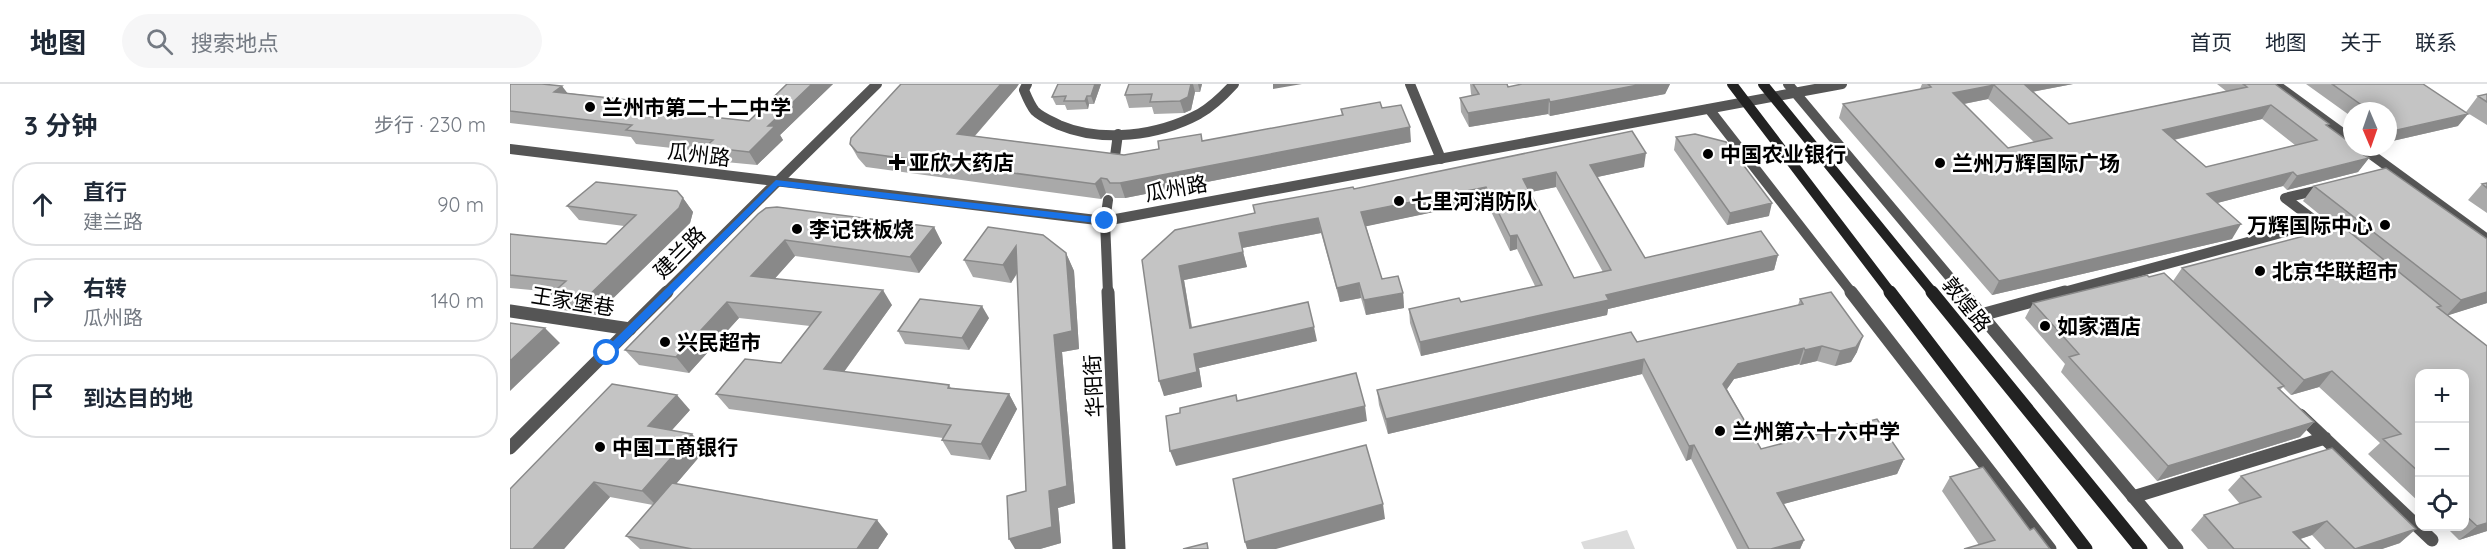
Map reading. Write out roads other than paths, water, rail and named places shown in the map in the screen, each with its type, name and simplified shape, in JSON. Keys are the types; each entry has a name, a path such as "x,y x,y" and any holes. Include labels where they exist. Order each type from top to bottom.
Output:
{"main road":[{"path":"1732,84 2086,549"},
{"name":"敦煌路","path":"1763,84 2141,549"}],"street":[{"name":"建兰路","path":"510,448 877,84"},
{"path":"1028,84 1024,90 1035,112 1063,128 1103,135 1149,131 1192,117 1225,97 1234,84"},
{"path":"1410,84 1441,159"},
{"name":"瓜州路","path":"510,149 1105,221 1747,102 1792,88 1842,84"},
{"path":"2275,84 2343,133"},
{"path":"1792,88 2176,549"},
{"path":"1709,108 2050,549"},
{"path":"1115,156 1118,134"},
{"path":"2371,156 2389,172 2487,239"},
{"path":"2340,184 2285,198 2344,245"},
{"name":"华阳街","path":"1108,200 1105,221 1119,549"},
{"path":"1981,315 2150,274 2318,223"},
{"name":"王家堡巷","path":"510,310 630,329"},
{"path":"2291,406 2432,540"},
{"path":"2133,497 2325,438"}],"place":[{"name":"兰州市第二十二中学","path":"590,107"},
{"name":"中国农业银行","path":"1708,154"},
{"name":"亚欣大药店","path":"897,162"},
{"name":"兰州万辉国际广场","path":"1940,163"},
{"name":"七里河消防队","path":"1399,201"},
{"name":"万辉国际中心","path":"2385,225"},
{"name":"李记铁板烧","path":"797,229"},
{"name":"北京华联超市","path":"2260,271"},
{"name":"如家酒店","path":"2045,326"},
{"name":"兴民超市","path":"665,342"},
{"name":"兰州第六十六中学","path":"1720,431"},
{"name":"中国工商银行","path":"600,447"}]}
